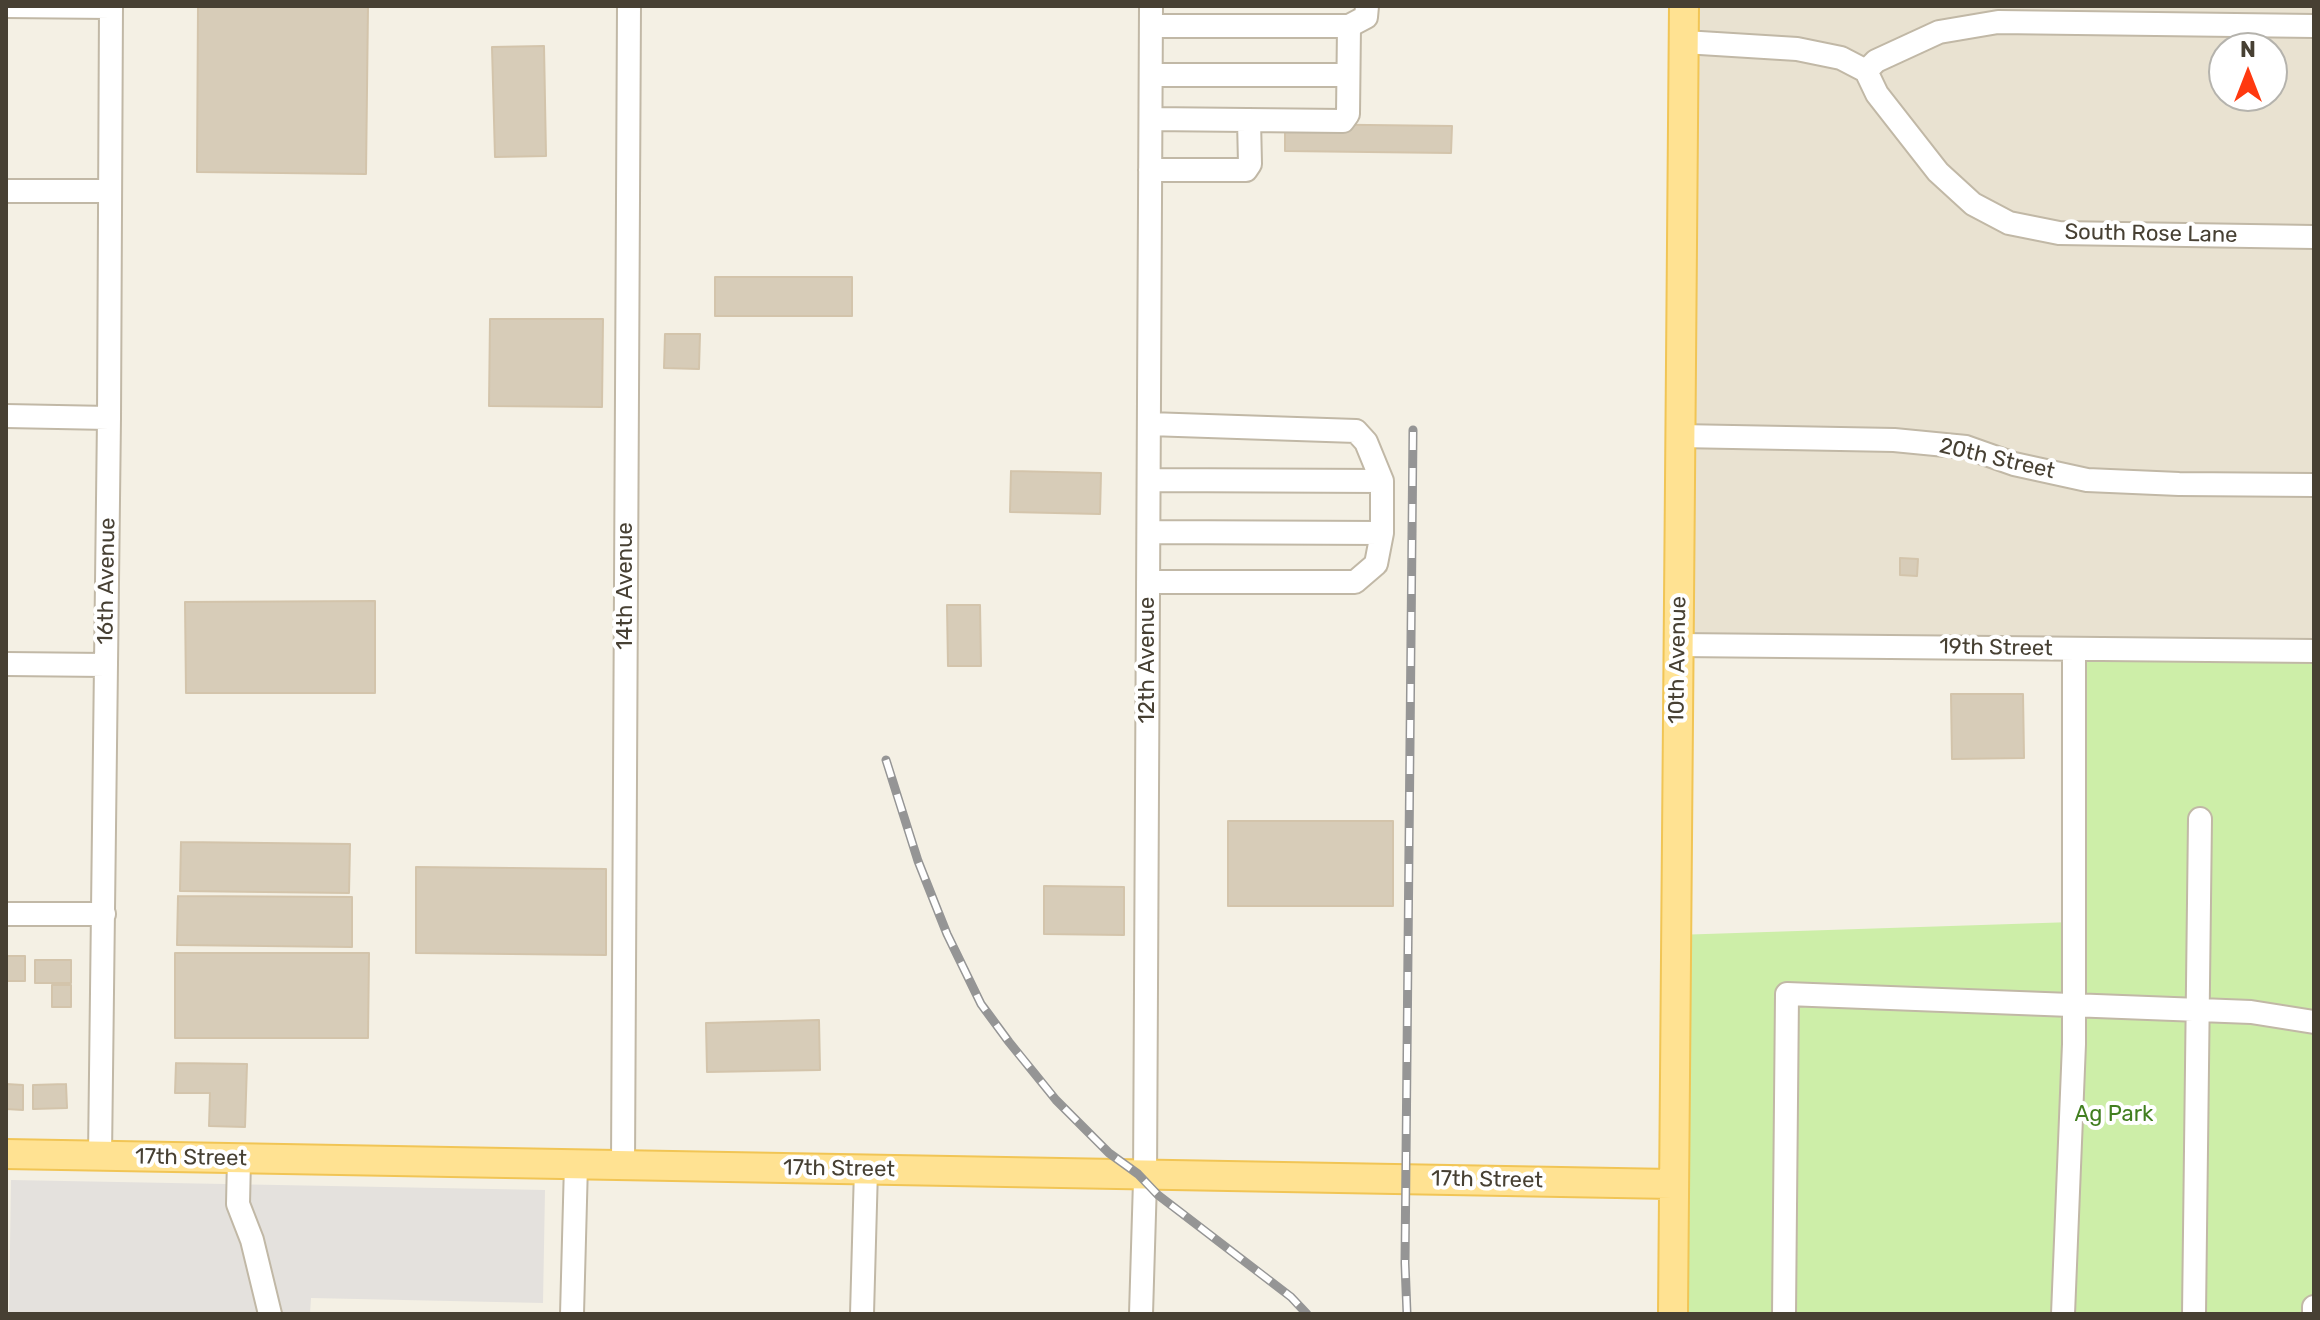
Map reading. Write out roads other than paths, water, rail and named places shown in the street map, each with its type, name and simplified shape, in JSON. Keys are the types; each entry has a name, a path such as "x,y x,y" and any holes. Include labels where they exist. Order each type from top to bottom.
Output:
{"main road":[{"name":"10th Avenue","path":"1673,1314 1684,6"},
{"name":"17th Street","path":"6,1154 1672,1184"}],"street":[{"path":"6,6 111,7"},
{"name":"14th Avenue","path":"623,1165 629,6"},
{"path":"1151,16 1349,26 1366,17 1367,6"},
{"name":"16th Avenue","path":"100,1156 111,7"},
{"name":"12th Avenue","path":"1141,1314 1145,1174 1151,16"},
{"path":"1684,42 1797,49 1841,58 1866,71 1876,61 1939,32 1998,22 2314,26"},
{"path":"1151,119 1343,121 1348,114 1349,26"},
{"name":"South Rose Lane","path":"1866,71 1877,94 1938,172 1973,204 2009,223 2059,233 2314,237"},
{"path":"1151,75 1348,75"},
{"path":"1150,170 1246,170 1250,164 1249,120"},
{"path":"6,191 110,191"},
{"path":"6,416 109,418"},
{"path":"1148,582 1355,582 1376,564 1382,533 1382,481 1366,442 1356,431 1149,424"},
{"name":"20th Street","path":"1679,436 1894,440 1966,447 2014,464 2087,480 2314,485"},
{"path":"1149,480 1382,481"},
{"path":"1149,532 1382,533"},
{"name":"19th Street","path":"1678,645 2314,651"},
{"path":"2063,1314 2074,1006 2074,649"},
{"path":"6,664 106,665"},
{"path":"2194,1314 2200,819"},
{"path":"6,914 104,914"},
{"path":"1784,1314 1787,994 2251,1012 2314,1022"},
{"path":"239,1159 238,1204 252,1240 270,1314"},
{"path":"572,1314 576,1164"},
{"path":"862,1314 866,1169"},
{"path":"2314,1307 2314,1314"}],"railway":[{"path":"1407,1314 1413,430"},
{"path":"886,760 918,861 947,934 981,1004 1009,1042 1056,1100 1109,1153 1138,1174 1158,1195 1291,1297 1307,1314"}],"park label":[{"name":"Ag Park","path":"2114,1115"}]}
